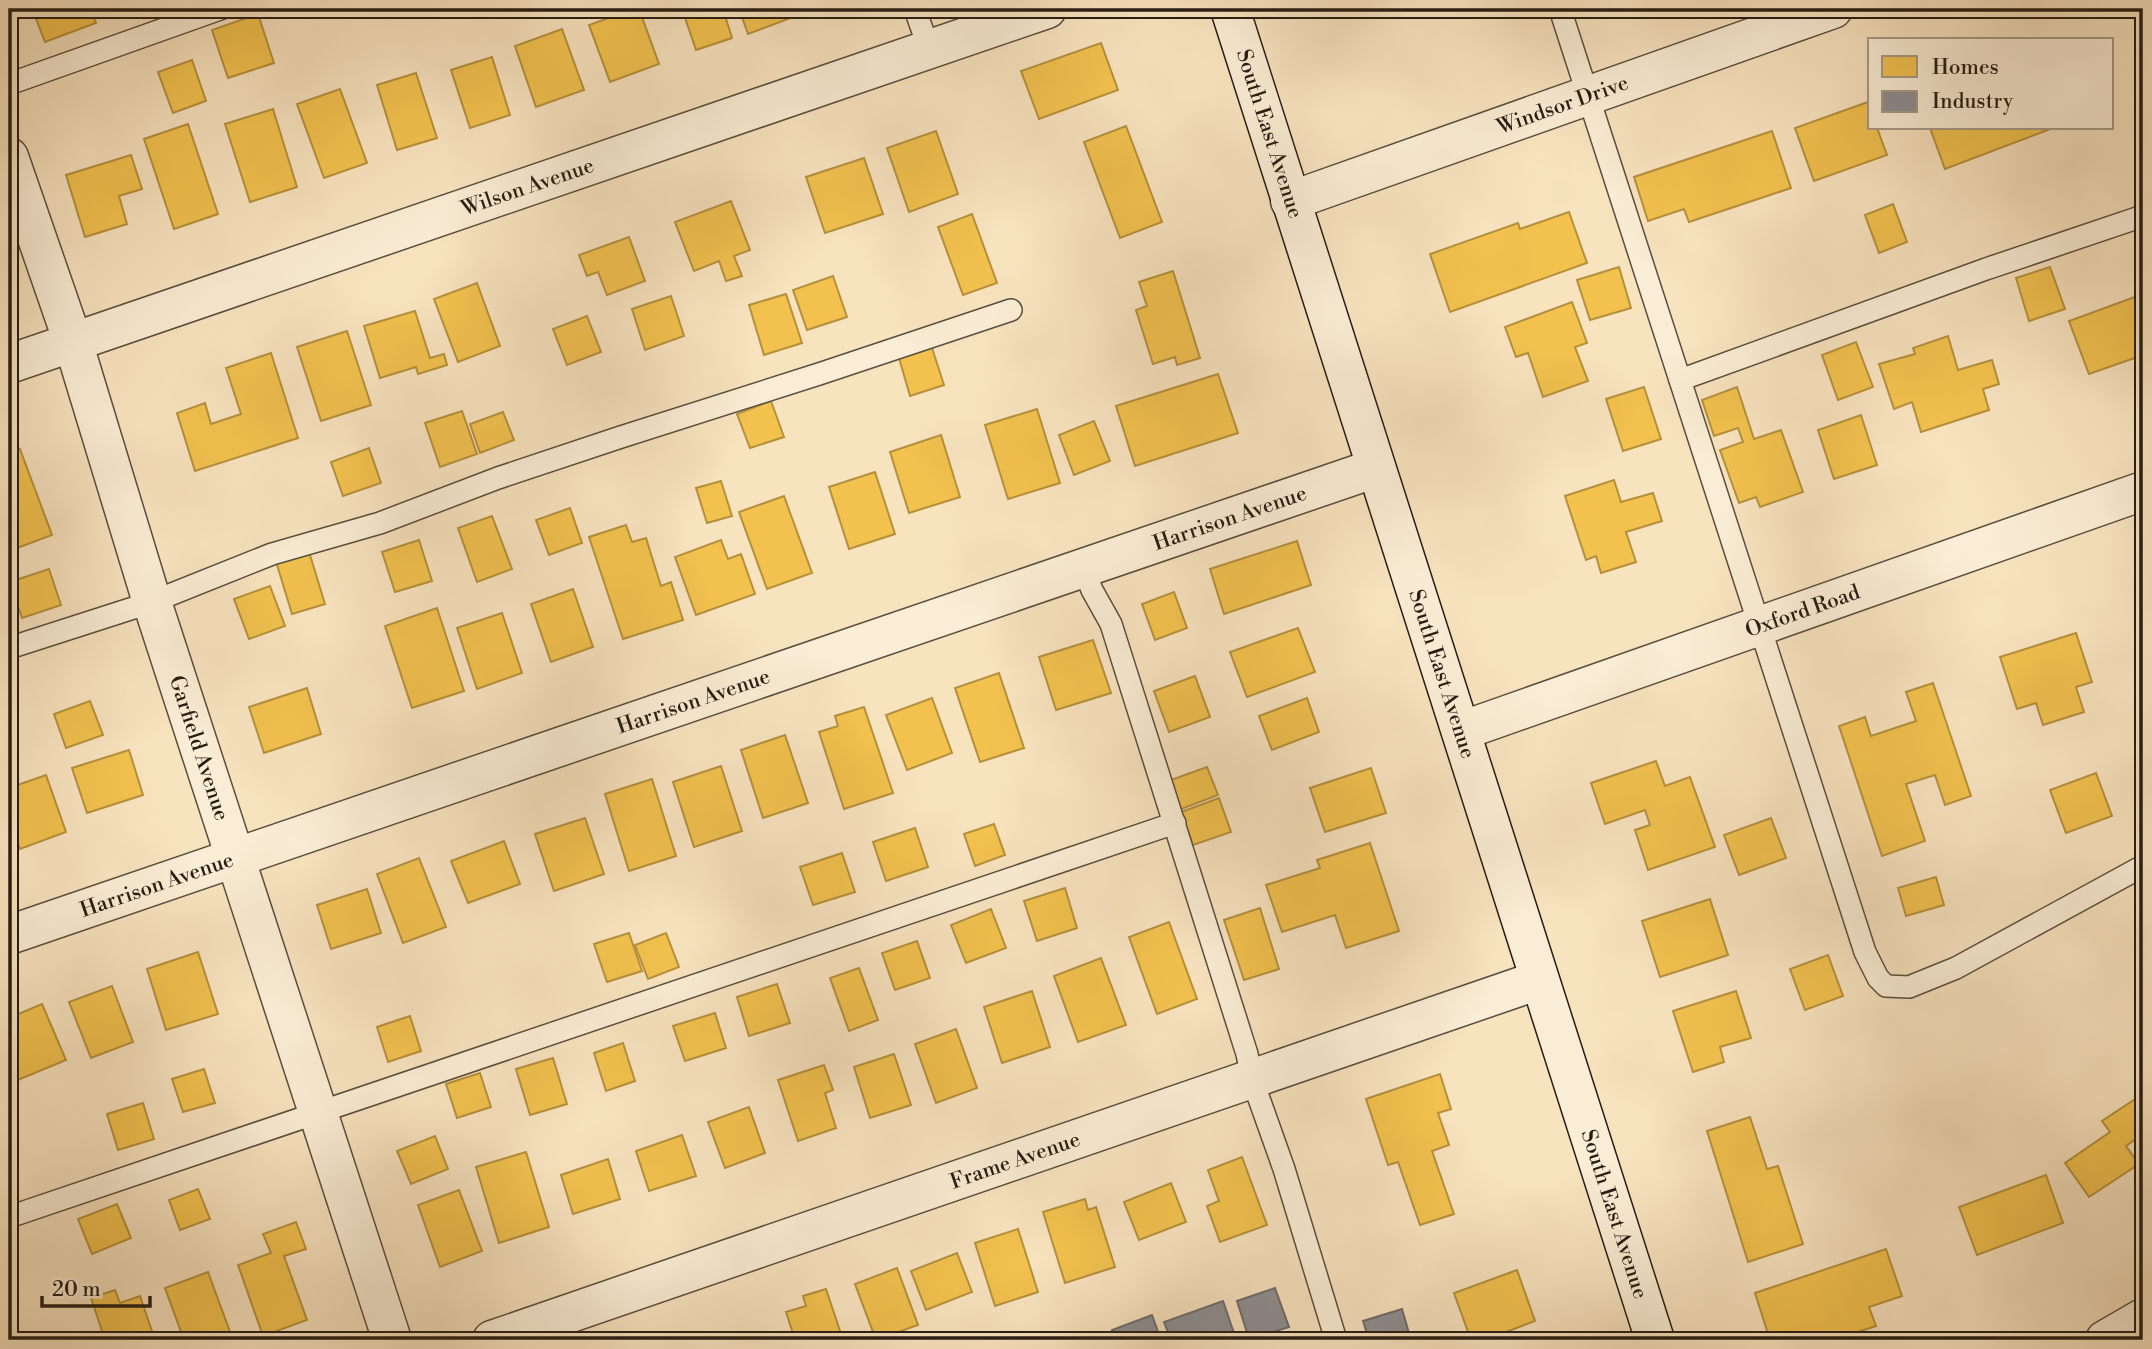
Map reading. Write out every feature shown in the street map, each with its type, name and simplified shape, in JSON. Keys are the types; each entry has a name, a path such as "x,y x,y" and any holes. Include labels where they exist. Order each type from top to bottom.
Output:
{"street":[{"name":"Wilson Avenue","path":"9,364 1047,9"},
{"name":"South East Avenue","path":"1230,9 1655,1340"},
{"name":"Windsor Drive","path":"1290,201 1833,9"},
{"name":"Garfield Avenue","path":"9,157 73,342 152,602 393,1340"},
{"name":"Harrison Avenue","path":"9,935 1376,468"},
{"name":"Oxford Road","path":"1461,732 2143,491"},
{"name":"Frame Avenue","path":"492,1340 1539,980"},
{"path":"2105,1340 2143,1318"}],"lane":[{"path":"9,84 220,9"},
{"path":"915,9 929,49"},
{"path":"1560,9 1865,952 1878,978 1886,986 1909,987 1956,968 2143,866"},
{"path":"1680,380 1986,269 2103,232 2143,216"},
{"path":"9,648 152,602 272,554 380,523 498,478 1010,310"},
{"path":"1083,567 1111,624 1175,823 1247,1054 1252,1079 1284,1169 1330,1339"},
{"path":"9,1217 1175,823"}],"building: Homes":[{"path":"91,9 96,23 45,42 33,11"},
{"path":"639,9 659,64 610,82 589,25"},
{"path":"682,9 723,9 732,38 696,50"},
{"path":"739,9 793,9 796,16 748,34"},
{"path":"258,14 274,63 228,78 212,30"},
{"path":"562,29 584,90 536,107 515,46"},
{"path":"1101,43 1118,90 1039,119 1021,71"},
{"path":"492,57 510,115 470,128 451,70"},
{"path":"192,60 206,101 173,113 158,72"},
{"path":"416,73 437,138 397,150 377,85"},
{"path":"340,89 367,163 324,178 297,104"},
{"path":"1868,102 1868,130 1878,130 1887,155 1814,181 1795,128"},
{"path":"273,109 297,187 250,202 225,124"},
{"path":"188,124 218,214 174,229 144,139"},
{"path":"1126,126 1162,222 1120,238 1084,142"},
{"path":"1931,130 2048,130 1945,169"},
{"path":"936,131 958,194 909,212 887,148"},
{"path":"1772,131 1791,188 1689,222 1684,209 1648,221 1634,177"},
{"path":"131,155 142,189 119,196 127,224 85,237 66,175"},
{"path":"864,158 883,214 825,233 806,177"},
{"path":"731,201 750,250 734,256 742,276 726,281 719,261 694,271 675,222"},
{"path":"1893,204 1907,242 1879,253 1865,215"},
{"path":"1569,212 1587,263 1450,312 1430,254 1518,223 1520,229"},
{"path":"972,214 997,283 963,295 938,227"},
{"path":"629,237 645,281 607,295 598,272 587,276 579,255"},
{"path":"1619,267 1631,308 1590,320 1577,280"},
{"path":"2050,267 2065,309 2029,321 2016,278"},
{"path":"1173,271 1200,358 1177,365 1175,357 1153,364 1136,310 1147,306 1139,282"},
{"path":"833,276 847,317 807,330 793,290"},
{"path":"477,283 500,346 458,362 434,299"},
{"path":"786,294 802,343 764,355 749,305"},
{"path":"2143,294 2143,331 2137,334 2143,355 2089,374 2069,321"},
{"path":"671,296 684,336 645,350 632,309"},
{"path":"1572,302 1587,343 1575,347 1588,381 1543,397 1528,353 1516,357 1505,327"},
{"path":"415,311 430,358 444,354 447,365 418,374 416,367 380,378 364,326"},
{"path":"587,316 601,352 567,365 553,329"},
{"path":"347,331 371,405 321,421 297,347"},
{"path":"1948,336 1958,370 1992,360 1999,384 1983,389 1989,410 1921,432 1912,402 1894,409 1879,364 1915,354 1913,348"},
{"path":"1856,342 1873,387 1838,400 1822,355"},
{"path":"932,348 944,385 910,396 899,358"},
{"path":"271,353 298,438 195,471 177,413 205,403 211,424 241,414 226,368"},
{"path":"1218,374 1238,433 1135,466 1116,406"},
{"path":"1644,387 1661,439 1623,451 1606,399"},
{"path":"1737,387 1754,439 1781,430 1803,492 1760,507 1756,497 1739,503 1720,450 1743,442 1738,428 1714,436 1702,400"},
{"path":"771,401 784,437 750,448 737,414"},
{"path":"1037,409 1060,483 1008,499 985,425"},
{"path":"462,411 477,454 440,467 425,423"},
{"path":"503,412 514,440 480,453 470,424"},
{"path":"1861,415 1877,465 1834,479 1818,430"},
{"path":"1094,421 1110,461 1074,475 1059,435"},
{"path":"941,435 960,497 909,513 890,452"},
{"path":"369,448 381,483 343,496 331,462"},
{"path":"20,449 52,535 9,551 9,453"},
{"path":"875,472 895,534 849,549 829,487"},
{"path":"1614,480 1621,502 1653,493 1662,521 1626,532 1636,562 1601,573 1596,556 1586,560 1565,496"},
{"path":"721,481 732,516 707,523 696,488"},
{"path":"784,496 812,573 767,589 739,512"},
{"path":"570,508 582,543 549,555 536,520"},
{"path":"492,516 512,569 477,582 458,528"},
{"path":"626,525 632,542 646,538 661,586 671,582 683,620 623,639 589,537"},
{"path":"419,540 432,581 395,592 382,552"},
{"path":"721,540 728,559 741,554 755,594 696,615 675,557"},
{"path":"1297,541 1311,585 1224,614 1210,569"},
{"path":"307,545 325,604 292,614 274,555"},
{"path":"49,569 61,605 22,618 10,582"},
{"path":"270,586 285,626 249,639 234,599"},
{"path":"573,589 593,647 551,662 531,604"},
{"path":"1174,592 1187,628 1155,640 1142,604"},
{"path":"437,608 464,691 412,708 385,626"},
{"path":"502,613 522,673 477,689 457,628"},
{"path":"1298,628 1315,672 1247,697 1230,652"},
{"path":"2076,633 2092,682 2076,687 2084,712 2043,725 2036,703 2017,709 2000,657"},
{"path":"1093,640 1111,693 1056,710 1039,657"},
{"path":"999,673 1024,748 980,762 955,688"},
{"path":"1195,676 1210,717 1169,732 1154,691"},
{"path":"1933,683 1971,796 1945,805 1935,775 1906,784 1925,841 1882,856 1839,726 1865,717 1871,736 1916,721 1906,692"},
{"path":"307,688 321,734 264,753 249,707"},
{"path":"932,698 952,753 907,770 886,715"},
{"path":"1307,698 1319,732 1272,750 1259,716"},
{"path":"90,701 103,735 66,748 54,714"},
{"path":"864,707 893,793 844,809 819,732 838,726 835,716"},
{"path":"785,735 808,803 763,818 741,750"},
{"path":"129,750 143,795 87,813 72,768"},
{"path":"1656,761 1665,786 1690,777 1715,847 1648,870 1635,830 1650,825 1645,810 1605,824 1591,783"},
{"path":"721,766 742,831 694,847 673,782"},
{"path":"1207,767 1218,795 1179,810 1168,781"},
{"path":"1371,768 1386,813 1325,832 1310,788"},
{"path":"2096,773 2112,816 2066,833 2050,790"},
{"path":"46,775 66,832 20,849 9,817 9,788"},
{"path":"652,779 676,856 629,871 605,794"},
{"path":"1219,798 1231,832 1193,845 1181,812"},
{"path":"585,818 604,874 554,891 535,834"},
{"path":"1771,818 1786,858 1739,875 1724,835"},
{"path":"994,824 1005,855 975,866 964,834"},
{"path":"915,828 928,867 886,881 873,842"},
{"path":"504,841 520,884 468,903 451,861"},
{"path":"1370,843 1399,931 1346,948 1335,915 1282,932 1266,885 1320,868 1317,860"},
{"path":"842,853 855,892 813,905 800,867"},
{"path":"419,858 446,927 403,943 377,874"},
{"path":"1936,877 1944,905 1906,916 1898,888"},
{"path":"1065,888 1077,928 1037,941 1024,901"},
{"path":"367,889 381,933 331,949 317,905"},
{"path":"1710,899 1728,955 1660,977 1642,921"},
{"path":"1260,908 1279,969 1244,980 1224,920"},
{"path":"991,909 1006,948 966,963 951,925"},
{"path":"1169,922 1197,999 1157,1014 1129,937"},
{"path":"629,933 642,971 607,982 594,944"},
{"path":"666,933 679,967 648,979 635,945"},
{"path":"917,941 930,978 895,990 882,953"},
{"path":"198,952 218,1014 166,1030 147,969"},
{"path":"1828,955 1843,996 1805,1010 1790,969"},
{"path":"1101,958 1126,1025 1078,1042 1054,976"},
{"path":"859,968 878,1020 849,1031 830,978"},
{"path":"777,984 790,1023 749,1036 737,997"},
{"path":"112,986 133,1042 91,1058 69,1002"},
{"path":"1032,991 1050,1047 1002,1063 984,1007"},
{"path":"1736,991 1751,1038 1720,1047 1724,1062 1693,1072 1673,1011"},
{"path":"42,1004 66,1060 18,1080 9,1057 9,1018"},
{"path":"715,1013 726,1048 685,1061 673,1026"},
{"path":"410,1016 421,1051 388,1062 377,1027"},
{"path":"956,1029 977,1088 936,1103 915,1044"},
{"path":"623,1043 635,1081 606,1091 594,1053"},
{"path":"894,1054 911,1105 870,1118 854,1067"},
{"path":"553,1058 567,1104 530,1115 516,1069"},
{"path":"824,1065 833,1090 825,1093 836,1128 798,1141 778,1080"},
{"path":"204,1069 215,1103 183,1112 172,1079"},
{"path":"480,1073 491,1107 457,1118 446,1084"},
{"path":"1440,1074 1451,1109 1438,1113 1449,1145 1432,1151 1454,1214 1420,1225 1398,1162 1388,1165 1366,1099"},
{"path":"2140,1096 2143,1101 2143,1134 2126,1146 2139,1164 2089,1197 2065,1163 2110,1132 2102,1121"},
{"path":"143,1103 154,1139 118,1150 107,1114"},
{"path":"749,1107 765,1153 725,1168 708,1122"},
{"path":"1750,1117 1767,1169 1778,1166 1803,1244 1748,1262 1707,1131"},
{"path":"682,1135 696,1176 649,1191 636,1151"},
{"path":"435,1136 448,1169 411,1184 397,1151"},
{"path":"526,1152 549,1227 499,1243 476,1167"},
{"path":"1242,1157 1267,1225 1220,1242 1207,1206 1219,1201 1208,1170"},
{"path":"608,1159 620,1199 573,1214 561,1175"},
{"path":"2046,1175 2063,1223 1977,1255 1959,1207"},
{"path":"1171,1183 1186,1222 1139,1240 1124,1202"},
{"path":"198,1189 210,1219 180,1230 169,1200"},
{"path":"459,1190 482,1251 440,1267 418,1205"},
{"path":"1085,1199 1088,1210 1096,1207 1115,1267 1065,1283 1043,1212"},
{"path":"117,1204 131,1238 92,1254 78,1219"},
{"path":"296,1222 306,1249 284,1256 307,1320 263,1336 238,1265 271,1253 263,1234"},
{"path":"1018,1229 1038,1292 995,1306 975,1243"},
{"path":"1886,1249 1902,1296 1869,1307 1876,1326 1833,1340 1770,1340 1755,1293"},
{"path":"957,1253 972,1292 926,1310 911,1271"},
{"path":"897,1268 918,1325 876,1340 855,1284"},
{"path":"1517,1270 1535,1321 1485,1340 1471,1340 1454,1293"},
{"path":"208,1272 233,1340 184,1340 165,1288"},
{"path":"826,1289 843,1340 795,1340 786,1312 806,1306 803,1296"},
{"path":"115,1290 120,1303 140,1296 155,1340 105,1340 91,1298"},
{"path":"71,1332 74,1340 44,1340"}],"building: Industry":[{"path":"1275,1288 1289,1327 1249,1339 1237,1301"},
{"path":"1223,1301 1236,1339 1171,1340 1164,1322"},
{"path":"1402,1309 1411,1340 1369,1340 1363,1321"},
{"path":"1152,1315 1161,1340 1116,1340 1112,1330"}]}
